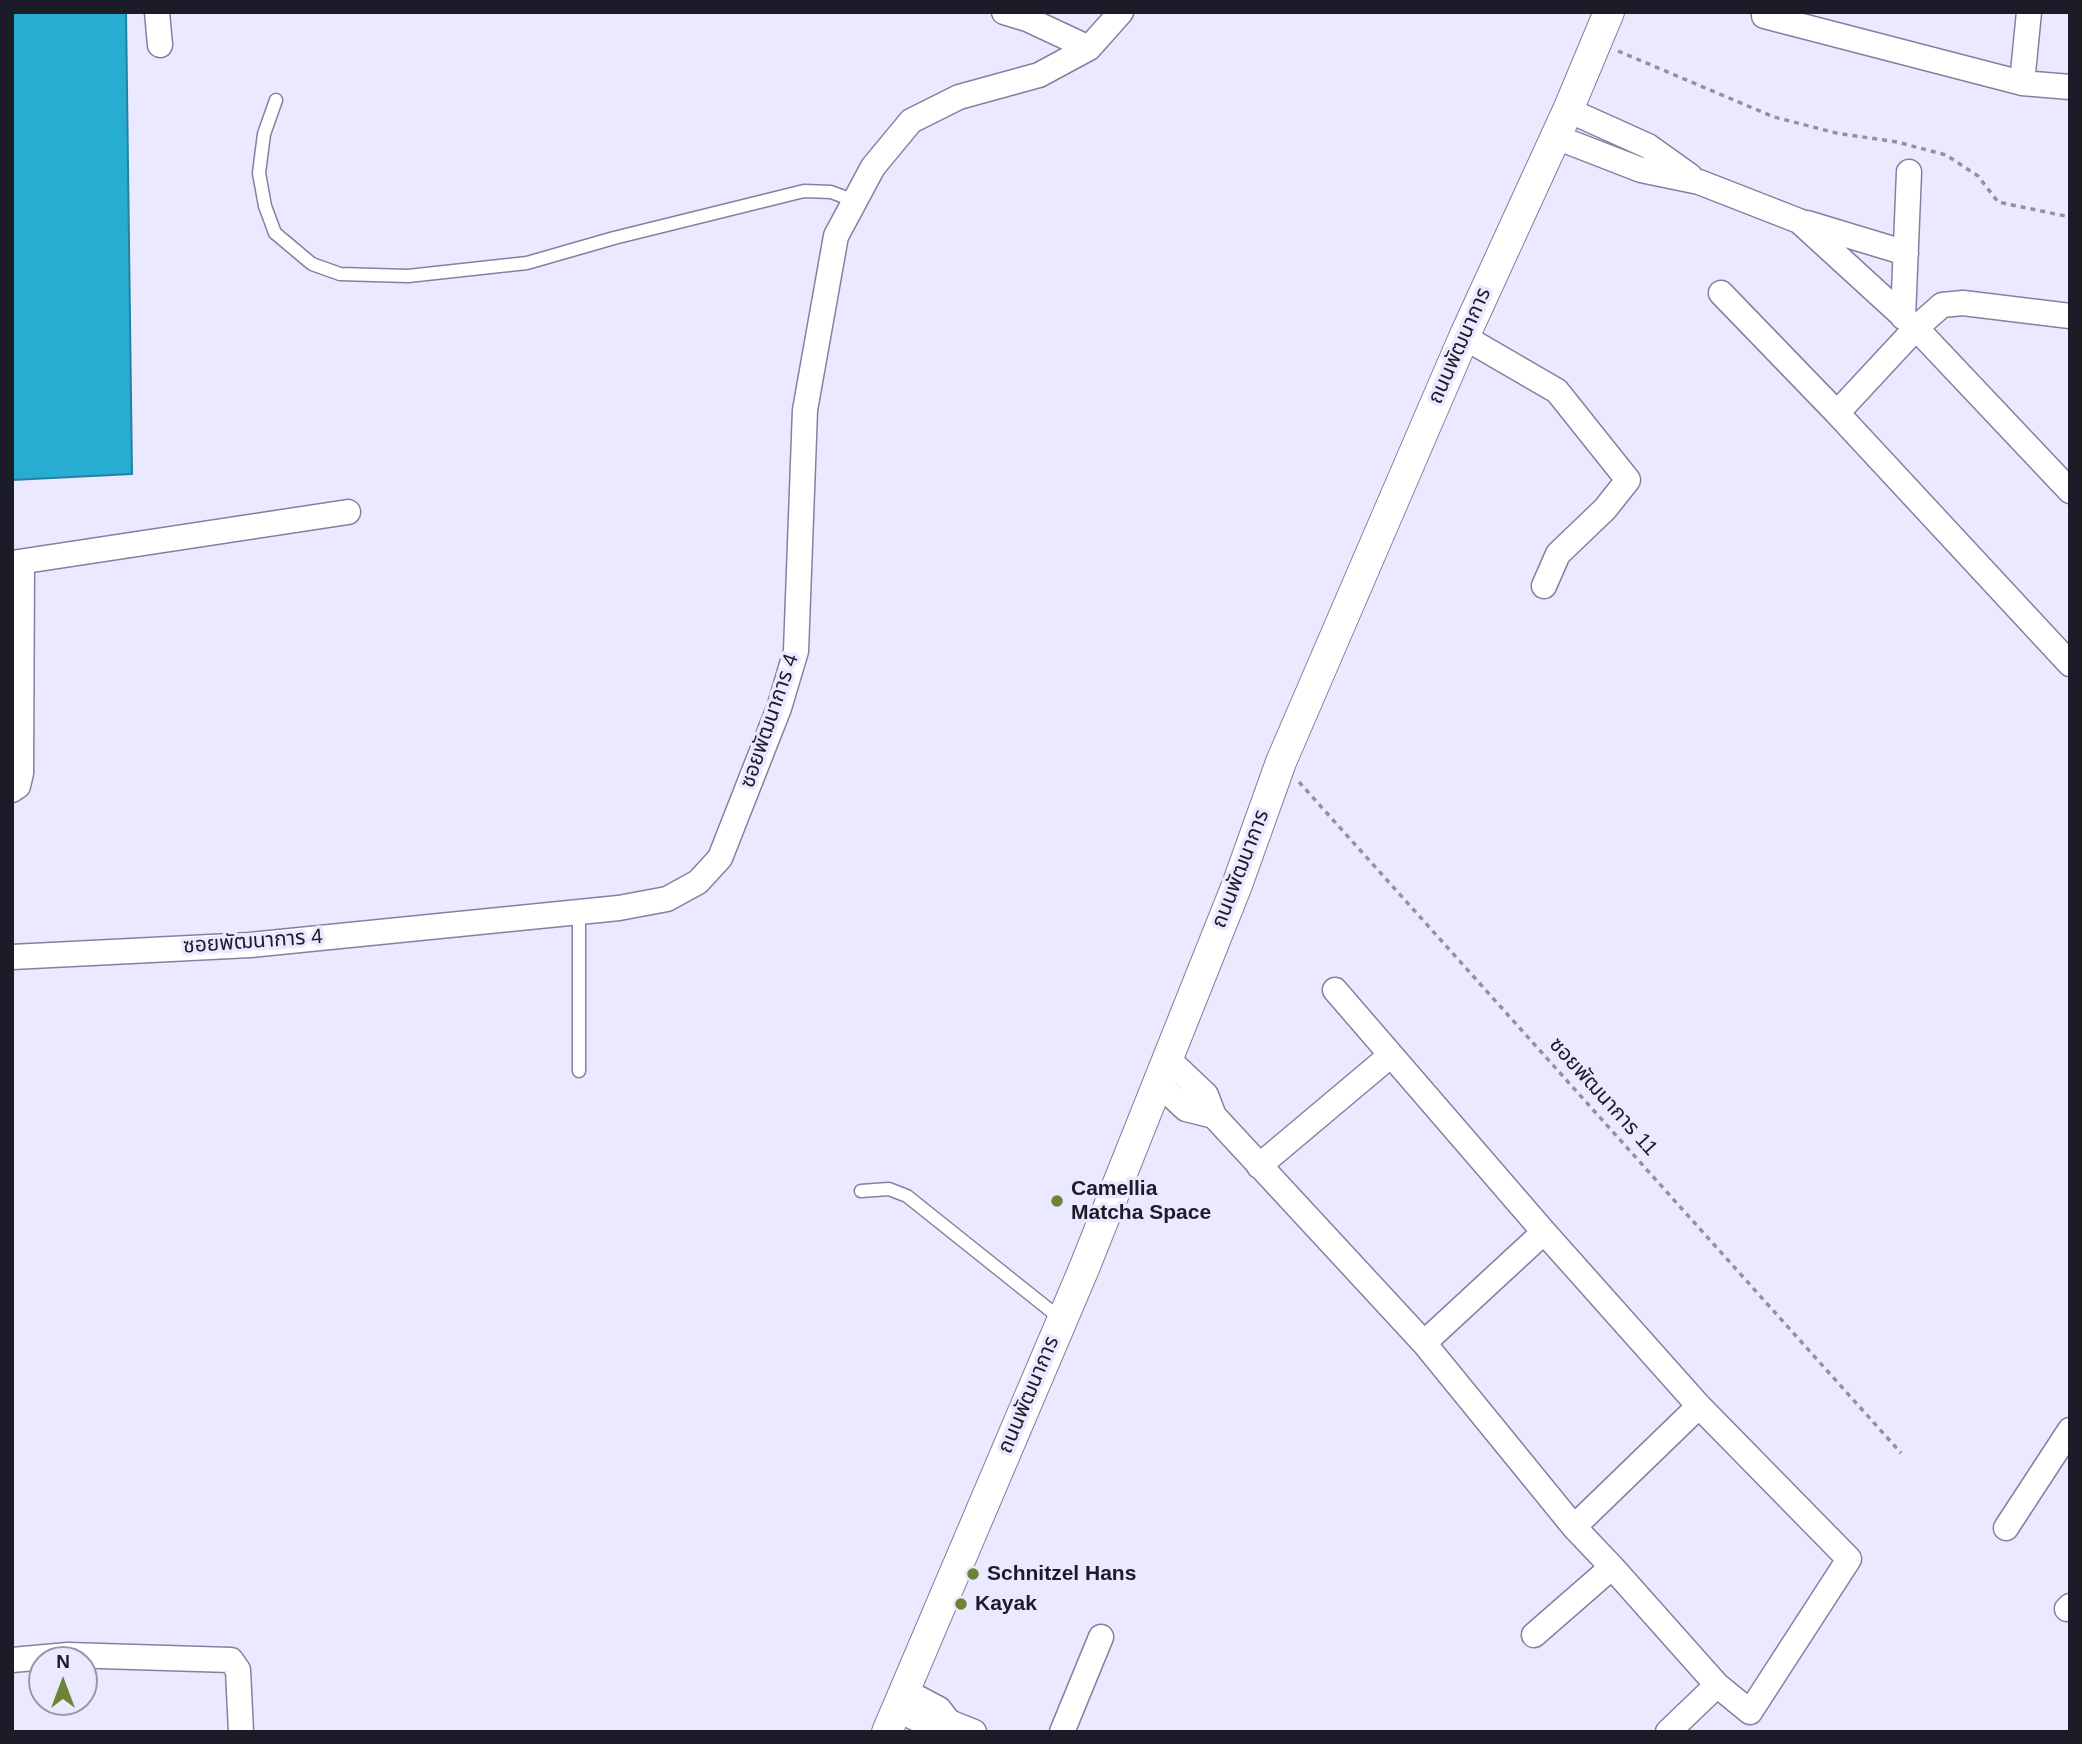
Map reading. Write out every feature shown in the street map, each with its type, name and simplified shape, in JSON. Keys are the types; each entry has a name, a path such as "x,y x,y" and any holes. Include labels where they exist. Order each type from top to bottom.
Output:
{"street":[{"path":"157,12 160,45"},
{"path":"1003,12 1027,19 1089,48"},
{"name":"ซอยพัฒนาการ 4","path":"12,957 250,944 619,908 667,899 698,882 720,858 779,708 796,652 805,410 836,236 873,167 911,121 960,97 1039,75 1089,48 1121,12"},
{"path":"1764,12 1764,16 2022,83 2070,87"},
{"path":"2022,83 2029,12"},
{"name":"ถนนพัฒนาการ","path":"897,1710 1083,1272 1237,885 1281,762 1464,337 1568,110 1601,22"},
{"path":"1568,110 1648,146 1699,182"},
{"path":"1556,136 1641,170 1699,182 1800,220 1906,253"},
{"path":"1909,172 1906,253 1909,323"},
{"path":"1800,220 1909,323 2070,491"},
{"path":"1721,293 1837,413 2070,664"},
{"path":"1837,413 1909,323 1942,305 1963,303 2070,316"},
{"path":"1464,337 1557,391 1628,480 1605,509 1558,554 1544,586"},
{"path":"12,790 18,786 21,773 17,677 17,563 348,512"},
{"path":"1162,1070 1186,1109 1214,1116 1424,1343 1573,1527 1717,1685 1750,1712 1849,1559 1699,1406 1335,990"},
{"path":"1259,1166 1391,1055"},
{"path":"1424,1343 1544,1232"},
{"path":"1573,1527 1699,1406"},
{"path":"2006,1528 2070,1430"},
{"path":"1534,1635 1612,1567"},
{"path":"1062,1732 1101,1637"},
{"path":"12,1660 68,1655 231,1660 238,1670 240,1732"},
{"path":"1668,1732 1717,1685"},
{"path":"897,1710 929,1725 974,1732"}],"lane":[{"path":"276,100 264,134 259,173 265,206 275,233 312,264 340,274 408,276 527,262 804,191 831,192 855,201"},
{"path":"579,912 579,1070"},
{"path":"861,1191 889,1189 907,1195 1061,1319"}],"path":[{"path":"1601,22 1774,117 1836,133 1897,142 1946,155 1978,176 1998,202 2070,217"},
{"name":"ซอยพัฒนาการ 11","path":"1281,762 1901,1453"}],"water":[{"path":"12,12 126,12 132,474 12,480"}],"place":[{"name":"Camellia Matcha Space","path":"1057,1201"},
{"name":"Schnitzel Hans","path":"973,1574"},
{"name":"Kayak","path":"961,1604"}]}
